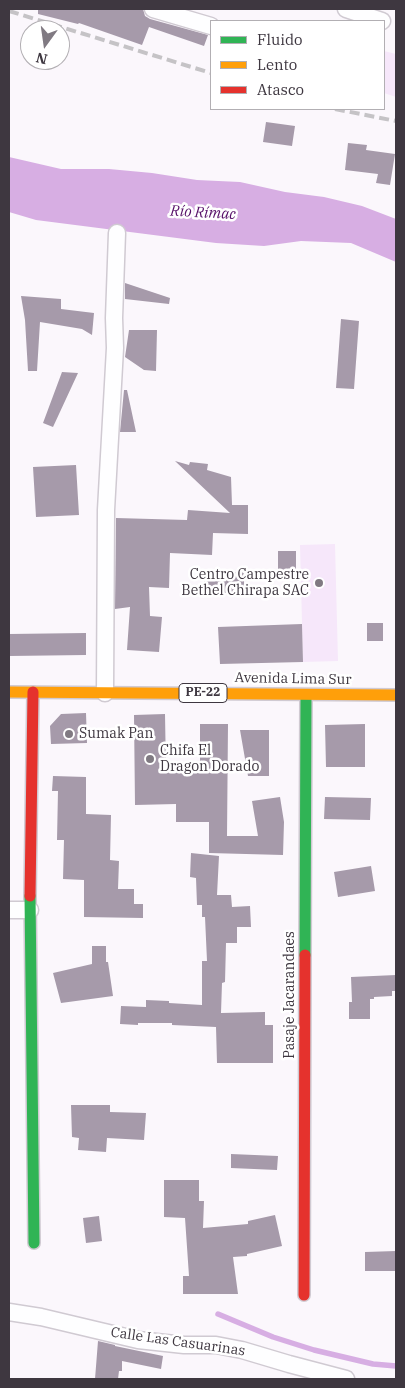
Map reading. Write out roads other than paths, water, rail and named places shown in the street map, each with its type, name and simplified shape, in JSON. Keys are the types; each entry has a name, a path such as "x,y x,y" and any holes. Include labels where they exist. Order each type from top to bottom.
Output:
{"main road":[{"name":"Avenida Lima Sur","path":"9,692 396,695"},
{"path":"33,692 30,910 34,1243"},
{"name":"Pasaje Jacarandaes","path":"304,1296 306,695"}],"street":[{"path":"153,9 210,26"},
{"path":"346,9 377,20"},
{"path":"105,693 106,510 116,348 114,318 117,233"},
{"path":"9,910 30,910"},
{"name":"Calle Las Casuarinas","path":"9,1312 41,1317 138,1340 184,1345 216,1345 242,1350 346,1379"}],"water":[{"name":"Río Rímac","path":"9,157 61,169 109,169 197,180 240,182 362,206 396,219 396,262 351,243 301,241 264,246 216,243 36,220 9,212"}],"waterway":[{"path":"218,1314 273,1337 314,1350 373,1364 396,1366"}],"railway":[{"path":"9,11 210,73"},
{"path":"340,110 396,121"}],"place":[{"name":"Centro Campestre Bethel Chirapa SAC","path":"319,583"},
{"name":"Sumak Pan","path":"69,734"},
{"name":"Chifa El Dragon Dorado","path":"150,759"}]}
